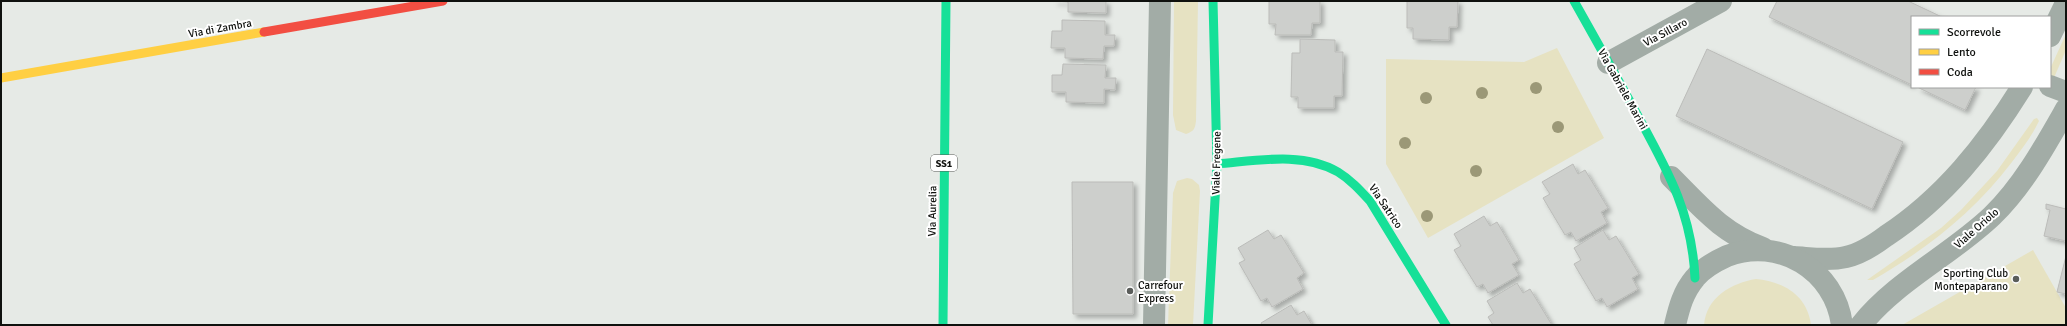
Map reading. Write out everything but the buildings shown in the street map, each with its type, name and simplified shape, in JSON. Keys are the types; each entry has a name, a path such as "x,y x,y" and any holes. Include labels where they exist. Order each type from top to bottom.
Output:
{"street":[{"name":"Via di Zambra","path":"1,78 443,1"},
{"name":"Via Aurelia","path":"943,325 946,1"},
{"path":"1154,325 1160,1"},
{"name":"Viale Fregene","path":"1208,325 1217,164 1213,1"},
{"name":"Via Gabriele Marini","path":"1574,1 1671,178 1684,208 1693,237 1695,278"},
{"name":"Via Sillaro","path":"1608,62 1721,1"},
{"path":"2051,34 2066,3"},
{"path":"2051,86 2066,92"},
{"path":"1675,325 1681,301 1695,278 1716,261 1741,251 1768,250 1794,257 1824,259 1847,257 1874,244 1920,212 1962,170 1985,143 2021,88"},
{"name":"Viale Oriolo","path":"1861,325 1890,295 1956,246 1992,216 2020,184 2066,109"},
{"name":"Via Satrico","path":"1217,164 1304,160 1329,166 1341,173 1362,190 1370,201 1446,325"},
{"name":"Via Gabriele Marini","path":"1671,178 1728,232 1768,250"},
{"path":"1794,257 1817,273 1834,297 1842,325"}],"shaded area":[{"path":"1174,1 1198,1 1196,121 1194,129 1186,134 1176,130 1173,115"},
{"path":"2066,34 2066,50 2053,80 2051,79 2051,67"},
{"path":"1557,48 1604,138 1428,238 1386,164 1386,59 1524,62"},
{"path":"2037,118 2039,121 2036,127 2019,152 1997,180 1966,213 1912,256 1873,280 1867,280 1941,228 1961,210 1997,171 2034,119"},
{"path":"1187,178 1192,179 1199,185 1200,191 1193,325 1168,325 1173,193 1177,181"},
{"name":"Sporting Club Montepaparano","path":"2033,250 2066,308 2066,325 1902,325"},
{"path":"1756,279 1776,283 1792,292 1805,306 1811,325 1704,325 1706,315 1715,299 1722,293 1738,284"}],"traffic: fast":[{"path":"943,325 946,1"},
{"path":"1208,325 1217,164 1213,1"},
{"path":"1574,1 1631,103 1669,176 1684,214 1693,255 1695,278"},
{"path":"1217,164 1294,159 1310,161 1343,175 1370,201 1446,325"}],"traffic: slow":[{"path":"1,78 264,32"}],"traffic: jam":[{"path":"264,32 443,1"}],"place":[{"name":"Sporting Club Montepaparano","path":"2016,279"},
{"name":"Carrefour Express","path":"1130,291"}]}
